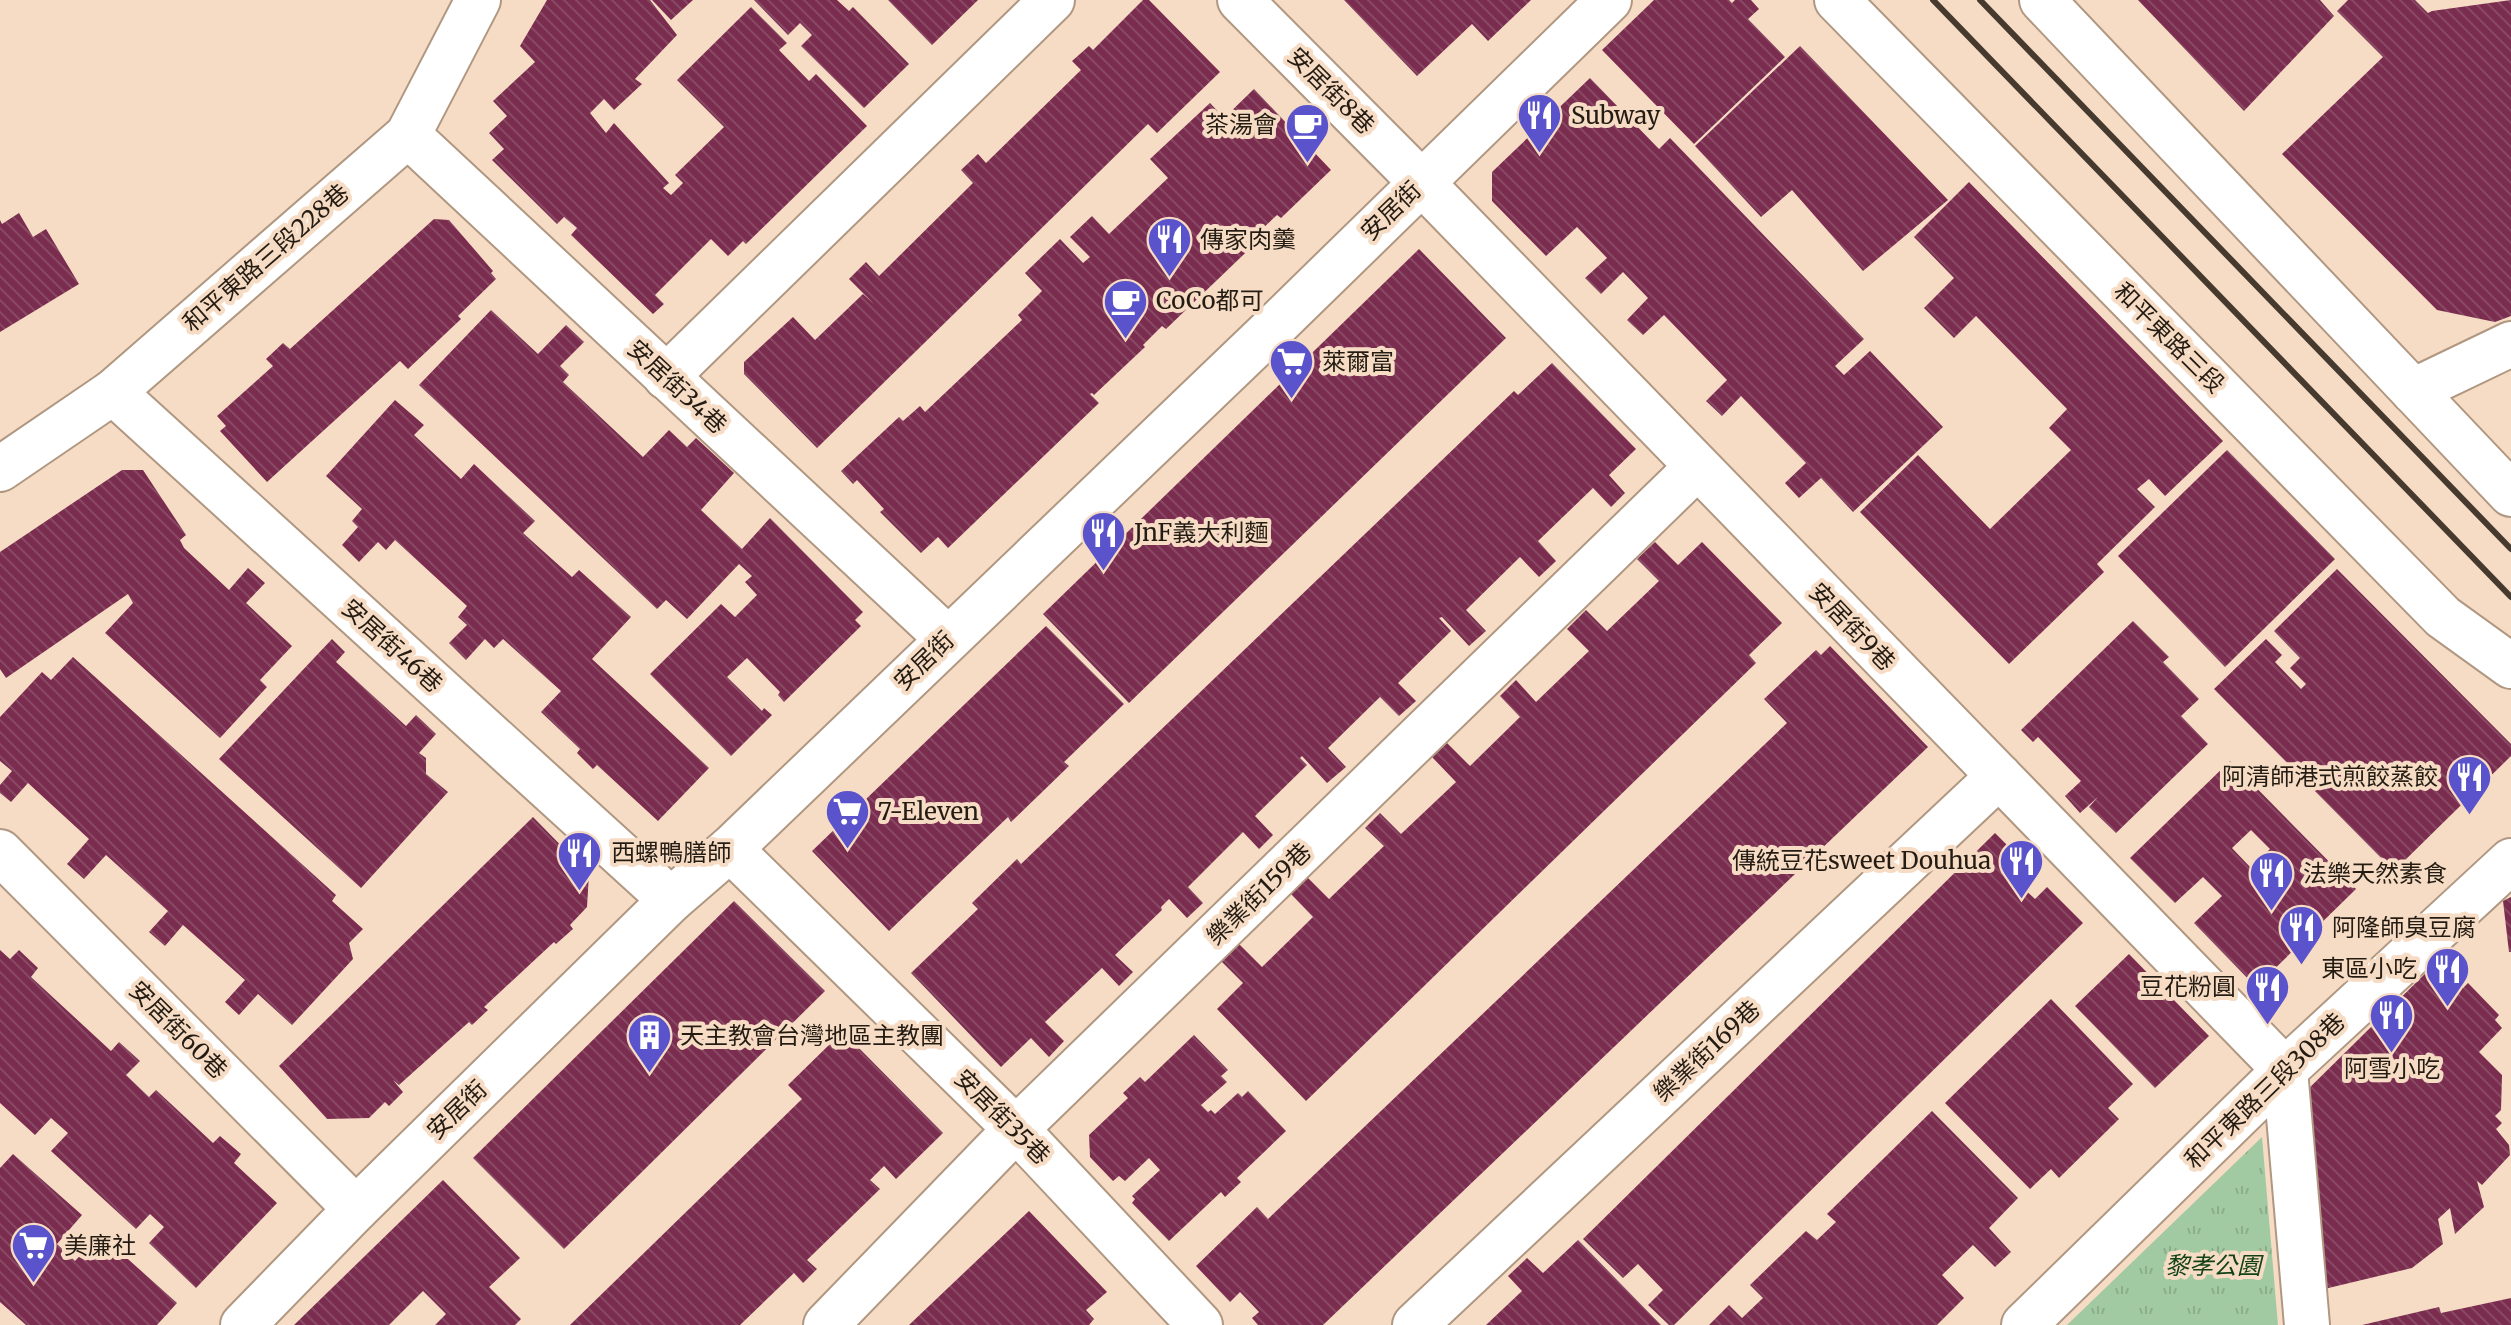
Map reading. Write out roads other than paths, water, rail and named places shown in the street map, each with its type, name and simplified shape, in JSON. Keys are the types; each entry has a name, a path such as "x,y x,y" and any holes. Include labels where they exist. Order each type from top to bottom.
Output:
{"street":[{"name":"和平東路三段228巷","path":"0,469 113,392 408,135 478,0"},
{"path":"666,377 1052,0"},
{"name":"安居街8巷","path":"1240,0 1421,182"},
{"name":"安居街","path":"243,1325 356,1209 671,900 730,849 1609,0"},
{"name":"和平東路三段","path":"1837,0 2443,617 2511,666"},
{"path":"2042,0 2511,494"},
{"name":"安居街34巷","path":"408,135 947,638"},
{"name":"安居街9巷","path":"1421,182 2285,1070"},
{"path":"2413,391 2511,344"},
{"name":"安居街46巷","path":"113,392 671,900"},
{"name":"樂業街159巷","path":"826,1325 1016,1129 1696,468"},
{"name":"樂業街169巷","path":"1415,1325 1999,776"},
{"name":"安居街35巷","path":"730,849 1016,1129 1200,1325"},
{"name":"安居街60巷","path":"0,852 356,1209"},
{"name":"和平東路三段308巷","path":"2024,1325 2285,1070 2511,861"},
{"path":"2285,1070 2307,1325"}],"railway":[{"path":"1933,0 2511,597"},
{"path":"1980,0 2511,549"}],"place":[{"name":"Subway","path":"1540,155"},
{"name":"茶湯會","path":"1308,164"},
{"name":"傳家肉羹","path":"1169,279"},
{"name":"CoCo都可","path":"1125,340"},
{"name":"萊爾富","path":"1291,401"},
{"name":"JnF義大利麵","path":"1103,572"},
{"name":"阿清師港式煎餃蒸餃","path":"2469,816"},
{"name":"7-Eleven","path":"847,851"},
{"name":"西螺鴨膳師","path":"580,892"},
{"name":"傳統豆花sweet Douhua","path":"2022,900"},
{"name":"法樂天然素食","path":"2272,913"},
{"name":"阿隆師臭豆腐","path":"2301,967"},
{"name":"東區小吃","path":"2448,1008"},
{"name":"豆花粉圓","path":"2267,1026"},
{"name":"阿雪小吃","path":"2392,1054"},
{"name":"天主教會台灣地區主教團","path":"649,1075"},
{"name":"美廉社","path":"33,1285"}],"park label":[{"name":"黎孝公園","path":"2213,1266"}]}
